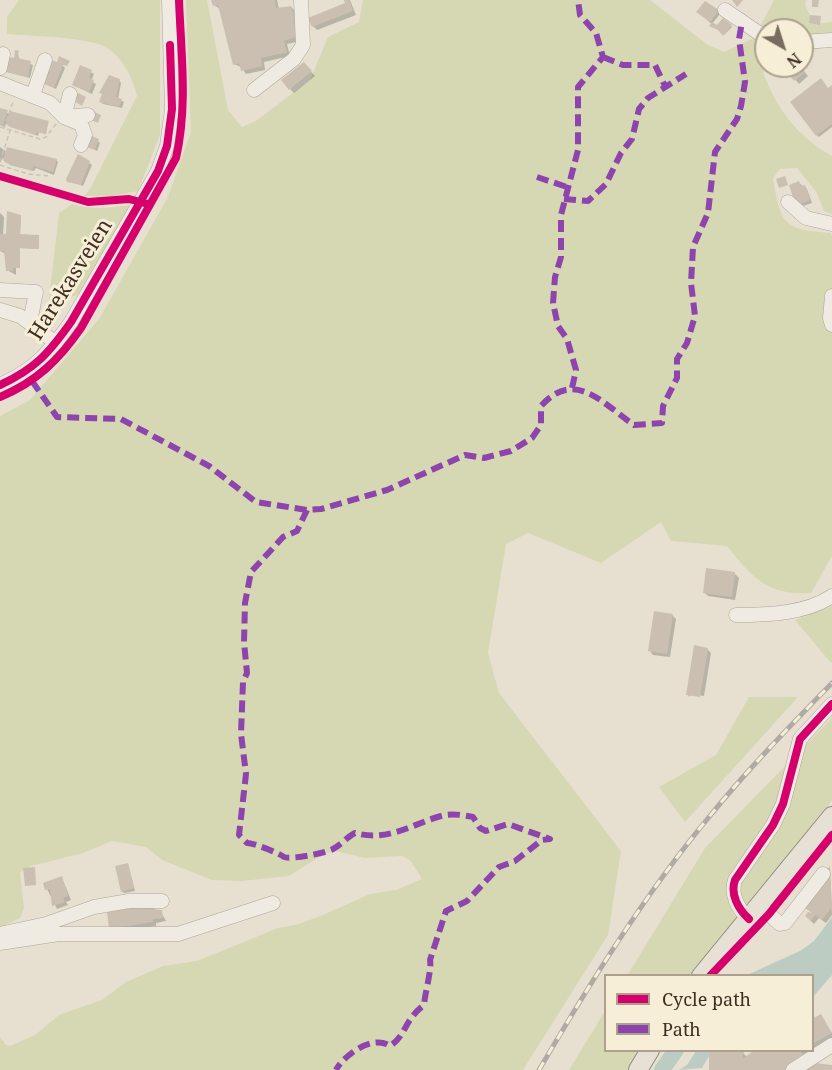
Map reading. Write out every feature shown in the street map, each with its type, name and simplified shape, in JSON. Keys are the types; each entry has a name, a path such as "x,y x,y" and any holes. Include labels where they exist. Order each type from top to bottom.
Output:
{"main road":[{"path":"703,974 832,816"},
{"path":"638,1070 649,1052"}],"street":[{"name":"Harekasveien","path":"0,385 25,373 56,343 71,322 158,171 167,146 172,109 169,0"},
{"path":"254,90 294,59 303,45 301,0"},
{"path":"725,10 754,30"},
{"path":"814,41 832,40"},
{"path":"25,92 40,60"},
{"path":"0,83 50,103 64,117 81,124 85,135 81,144"},
{"path":"64,117 70,94"},
{"path":"64,117 88,115"},
{"path":"788,202 806,218 832,224"},
{"path":"0,290 36,292 30,322"},
{"path":"832,296 830,318 832,325"},
{"path":"0,310 10,311 30,322 56,343"},
{"path":"736,615 770,615 823,603 832,596"},
{"path":"823,874 785,923 780,924 739,909 733,886 735,880 773,825 783,804 800,739 832,704"},
{"path":"0,934 72,916 94,908 129,901 162,901"},
{"path":"0,943 67,933 178,934 273,903"},
{"path":"793,1070 832,1045"}],"path":[{"path":"4,128 25,92"},
{"path":"0,127 40,139 46,137 51,128 64,117"},
{"path":"10,130 0,164 28,174 50,176"}],"green space":[{"path":"19,0 160,0 160,135 138,191 113,196 84,196 90,189 137,96 124,64 109,49 90,42 7,34 7,17"},
{"path":"186,0 207,0 228,110 242,127 256,121 310,80 328,37 359,22 363,0 650,0 708,45 724,52 754,38 754,78 766,78 782,110 798,131 832,156 832,214 824,211 817,193 797,168 780,169 773,178 782,215 786,221 802,229 830,233 832,236 832,556 811,593 783,591 762,583 745,568 727,546 671,541 661,522 601,563 528,533 506,544 488,653 499,693 621,851 608,935 523,1070 0,1070 0,1037 6,1045 10,1046 35,1035 59,1015 102,1000 126,982 163,966 197,961 278,928 299,924 323,915 370,894 396,890 422,879 410,860 402,856 365,858 335,851 324,854 289,876 242,881 212,880 162,860 146,847 112,841 83,853 31,866 20,872 24,908 20,918 0,927 0,416 30,400 99,319 168,197 191,132"},
{"path":"774,0 806,0 805,6 812,18 765,18"},
{"path":"814,22 815,24 832,22 832,47 814,49"},
{"path":"72,204 102,208 131,205 78,294 48,308 59,213"},
{"path":"832,606 832,662 831,663 795,620"},
{"path":"749,697 798,697 685,822 659,787 716,755"},
{"path":"832,718 832,800 805,840 716,942 693,974 628,974 705,848"},
{"path":"604,1013 604,1052 639,1052 628,1070 569,1070"}],"shaded area":[{"path":"832,917 832,975 814,996 814,974 749,974 800,951 814,941"},
{"path":"695,1052 711,1052 702,1068 679,1070 687,1065"}],"building":[{"path":"211,0 275,0 276,8 291,6 299,36 284,41 287,52 261,58 262,66 241,71 239,63 233,65 218,5 213,6"},
{"path":"344,0 349,0 353,11 312,27 308,18 345,3"},
{"path":"732,0 743,0 737,7"},
{"path":"812,0 819,0 818,7 812,7"},
{"path":"705,1 719,10 710,22 696,12"},
{"path":"810,15 821,16 820,25 814,24 814,18 810,18"},
{"path":"723,18 732,25 723,36 718,30 709,26 712,22 717,25"},
{"path":"15,50 19,51 17,58 31,61 28,77 2,71 5,56 14,58"},
{"path":"59,56 70,61 67,66 63,65 54,88 42,83 51,60 57,62"},
{"path":"304,62 312,71 289,90 281,80"},
{"path":"80,65 92,70 89,78 94,80 89,92 72,85"},
{"path":"109,75 120,79 116,97 122,99 119,107 99,102 102,94 99,93"},
{"path":"821,78 828,88 832,85 832,124 816,136 790,102"},
{"path":"78,93 86,97 82,106 74,101"},
{"path":"0,108 8,110 3,125 0,124"},
{"path":"90,110 101,115 98,123 87,118"},
{"path":"10,111 49,121 45,134 37,132 35,135 10,127 6,124"},
{"path":"89,135 99,139 95,150 84,146"},
{"path":"7,147 57,159 53,172 33,166 32,171 6,163 3,160"},
{"path":"78,154 90,161 81,185 67,182 66,179"},
{"path":"785,176 788,185 779,188 776,179"},
{"path":"799,181 801,186 805,185 810,200 796,206 789,185"},
{"path":"7,211 21,215 20,234 39,235 39,249 20,248 20,268 13,268 13,271 6,271 4,251 0,251 0,234 6,234"},
{"path":"706,568 735,572 732,597 703,593"},
{"path":"654,611 673,614 667,654 648,651"},
{"path":"694,645 708,648 700,697 686,695"},
{"path":"128,863 134,888 121,892 115,866"},
{"path":"830,866 832,907 822,920 815,915 811,921 805,916 808,912 812,913 805,908 830,874 825,873"},
{"path":"35,867 36,885 25,886 23,868"},
{"path":"62,876 68,896 63,898 65,902 52,906 50,889 45,890 43,883"},
{"path":"151,905 151,909 162,910 163,918 153,919 153,922 109,929 107,912"},
{"path":"821,1014 832,1033 814,1043 814,1018"},
{"path":"744,1052 742,1059 752,1052 801,1052 805,1058 785,1070 709,1070 709,1053"},
{"path":"815,1063 832,1065 832,1070 801,1070"}],"waterway":[{"path":"662,1070 675,1052"}],"railway":[{"path":"539,1070 619,940 685,846 754,765 832,683"}],"marked path":[{"path":"572,388 576,370 567,339 558,326 553,303 555,277 561,257 561,215 578,150 578,87 603,57 596,33 580,15 578,0"},
{"path":"32,381 57,417 121,419 209,466 256,502 307,510 321,509 387,490 465,455 484,458 511,451 532,438 541,425 541,406 553,395 566,390 589,393 634,425 662,423 663,406 677,378 677,359 687,343 695,316 691,283 693,247 708,213 715,152 737,119 741,106 745,82 739,39 742,22"},
{"path":"603,57 623,65 655,65 665,86"},
{"path":"564,199 588,201 606,184 621,153 632,139 639,109 648,98 686,74"},
{"path":"537,177 567,187"},
{"path":"307,510 297,531 283,537 251,572 245,603 244,642 247,673 243,682 241,734 246,774 239,835 247,843 266,848 287,858 293,858 329,851 355,833 390,834 453,814 473,817 480,828 486,831 508,824 550,839 542,840 515,861 499,867 467,901 446,911 430,960 424,1005 412,1016 399,1037 390,1046 383,1043 368,1044 345,1058 336,1070"}],"cycle path":[{"path":"0,397 36,377 73,340 176,158 183,99 179,0"},
{"path":"0,385 32,366 63,333 158,171 167,146 172,109 170,45"},
{"path":"0,176 88,202 129,199 148,204"},
{"path":"749,919 741,911 736,901 735,880 773,825 783,804 800,739 832,704"},
{"path":"712,974 769,914 832,835"}]}
